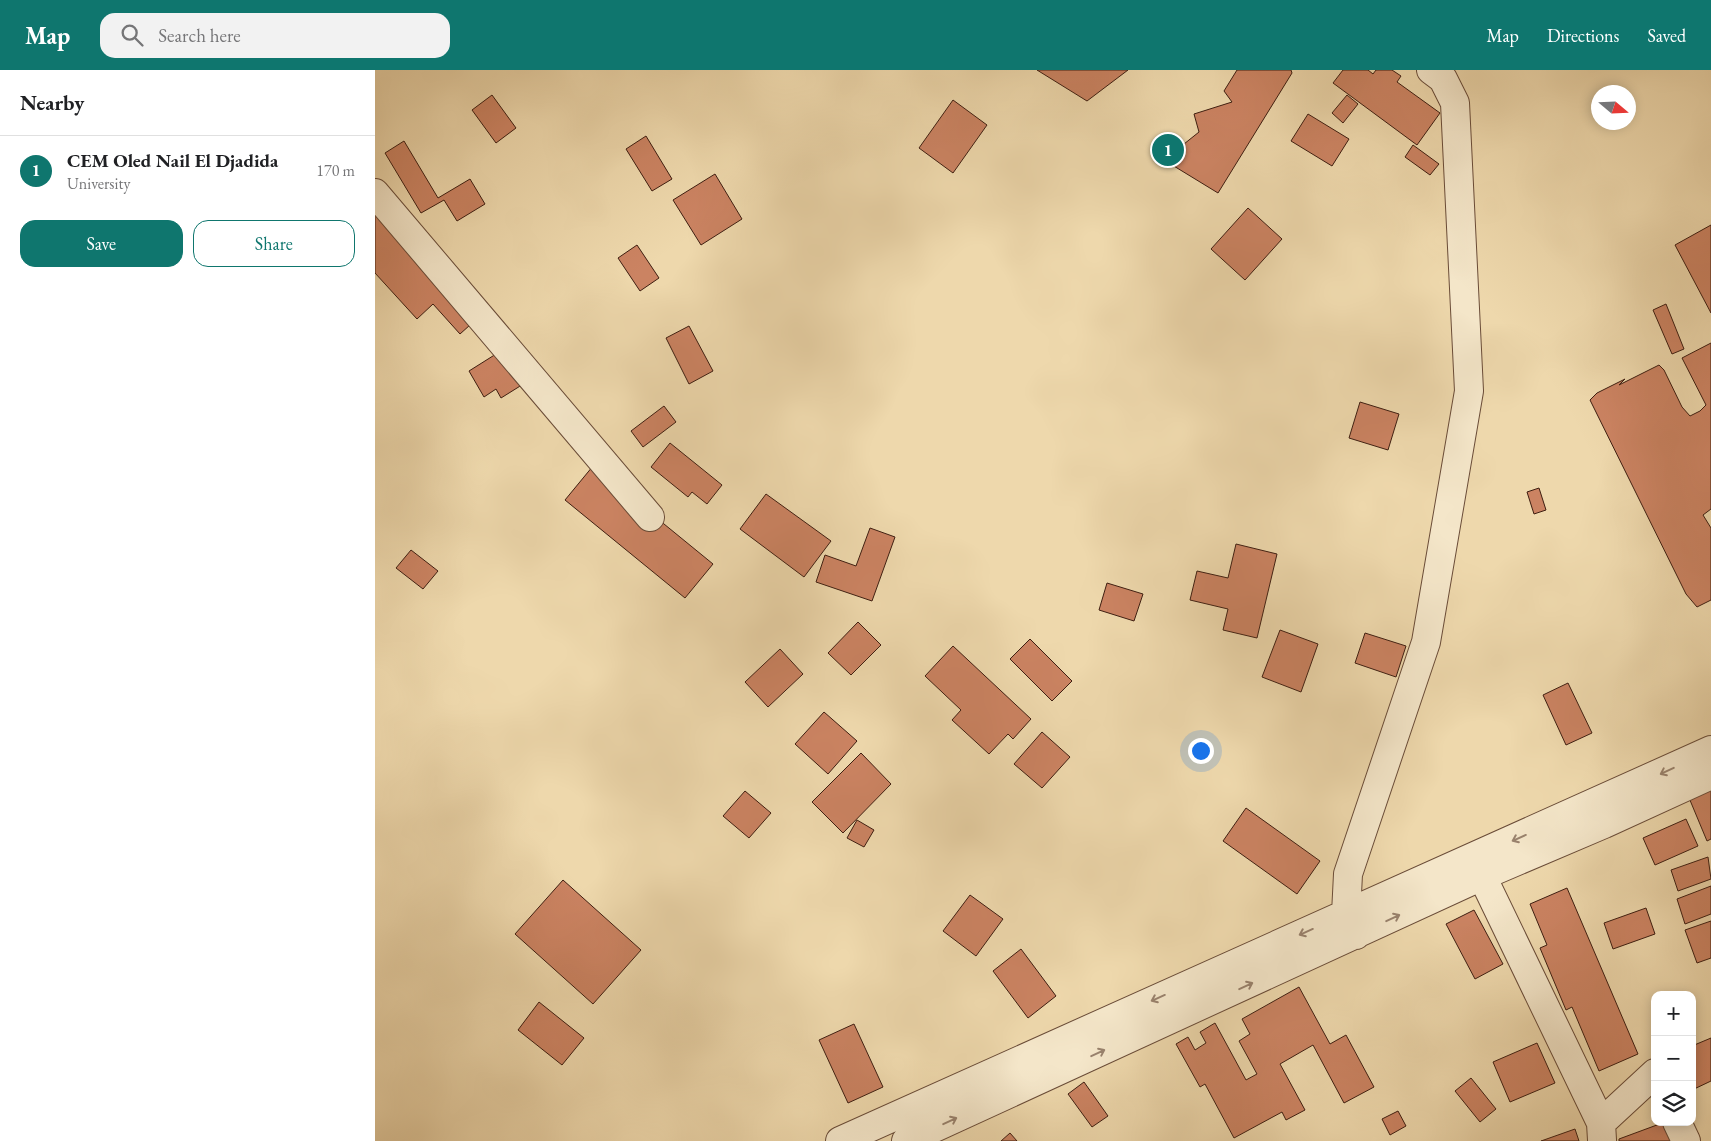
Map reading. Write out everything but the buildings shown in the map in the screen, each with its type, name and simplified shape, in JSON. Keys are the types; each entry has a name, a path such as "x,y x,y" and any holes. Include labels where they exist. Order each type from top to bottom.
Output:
{"street":[{"path":"1351,925 1348,874 1426,642 1469,390 1455,103 1442,73"},
{"path":"375,194 651,517"},
{"path":"906,1141 1711,750"},
{"path":"840,1141 1351,925 1482,876 1604,824 1711,775"},
{"path":"1482,876 1602,1132 1651,1077"},
{"path":"1679,1126 1686,1141"}],"place":[{"name":"CEM Oled Nail El Djadida","path":"1168,150"}]}
